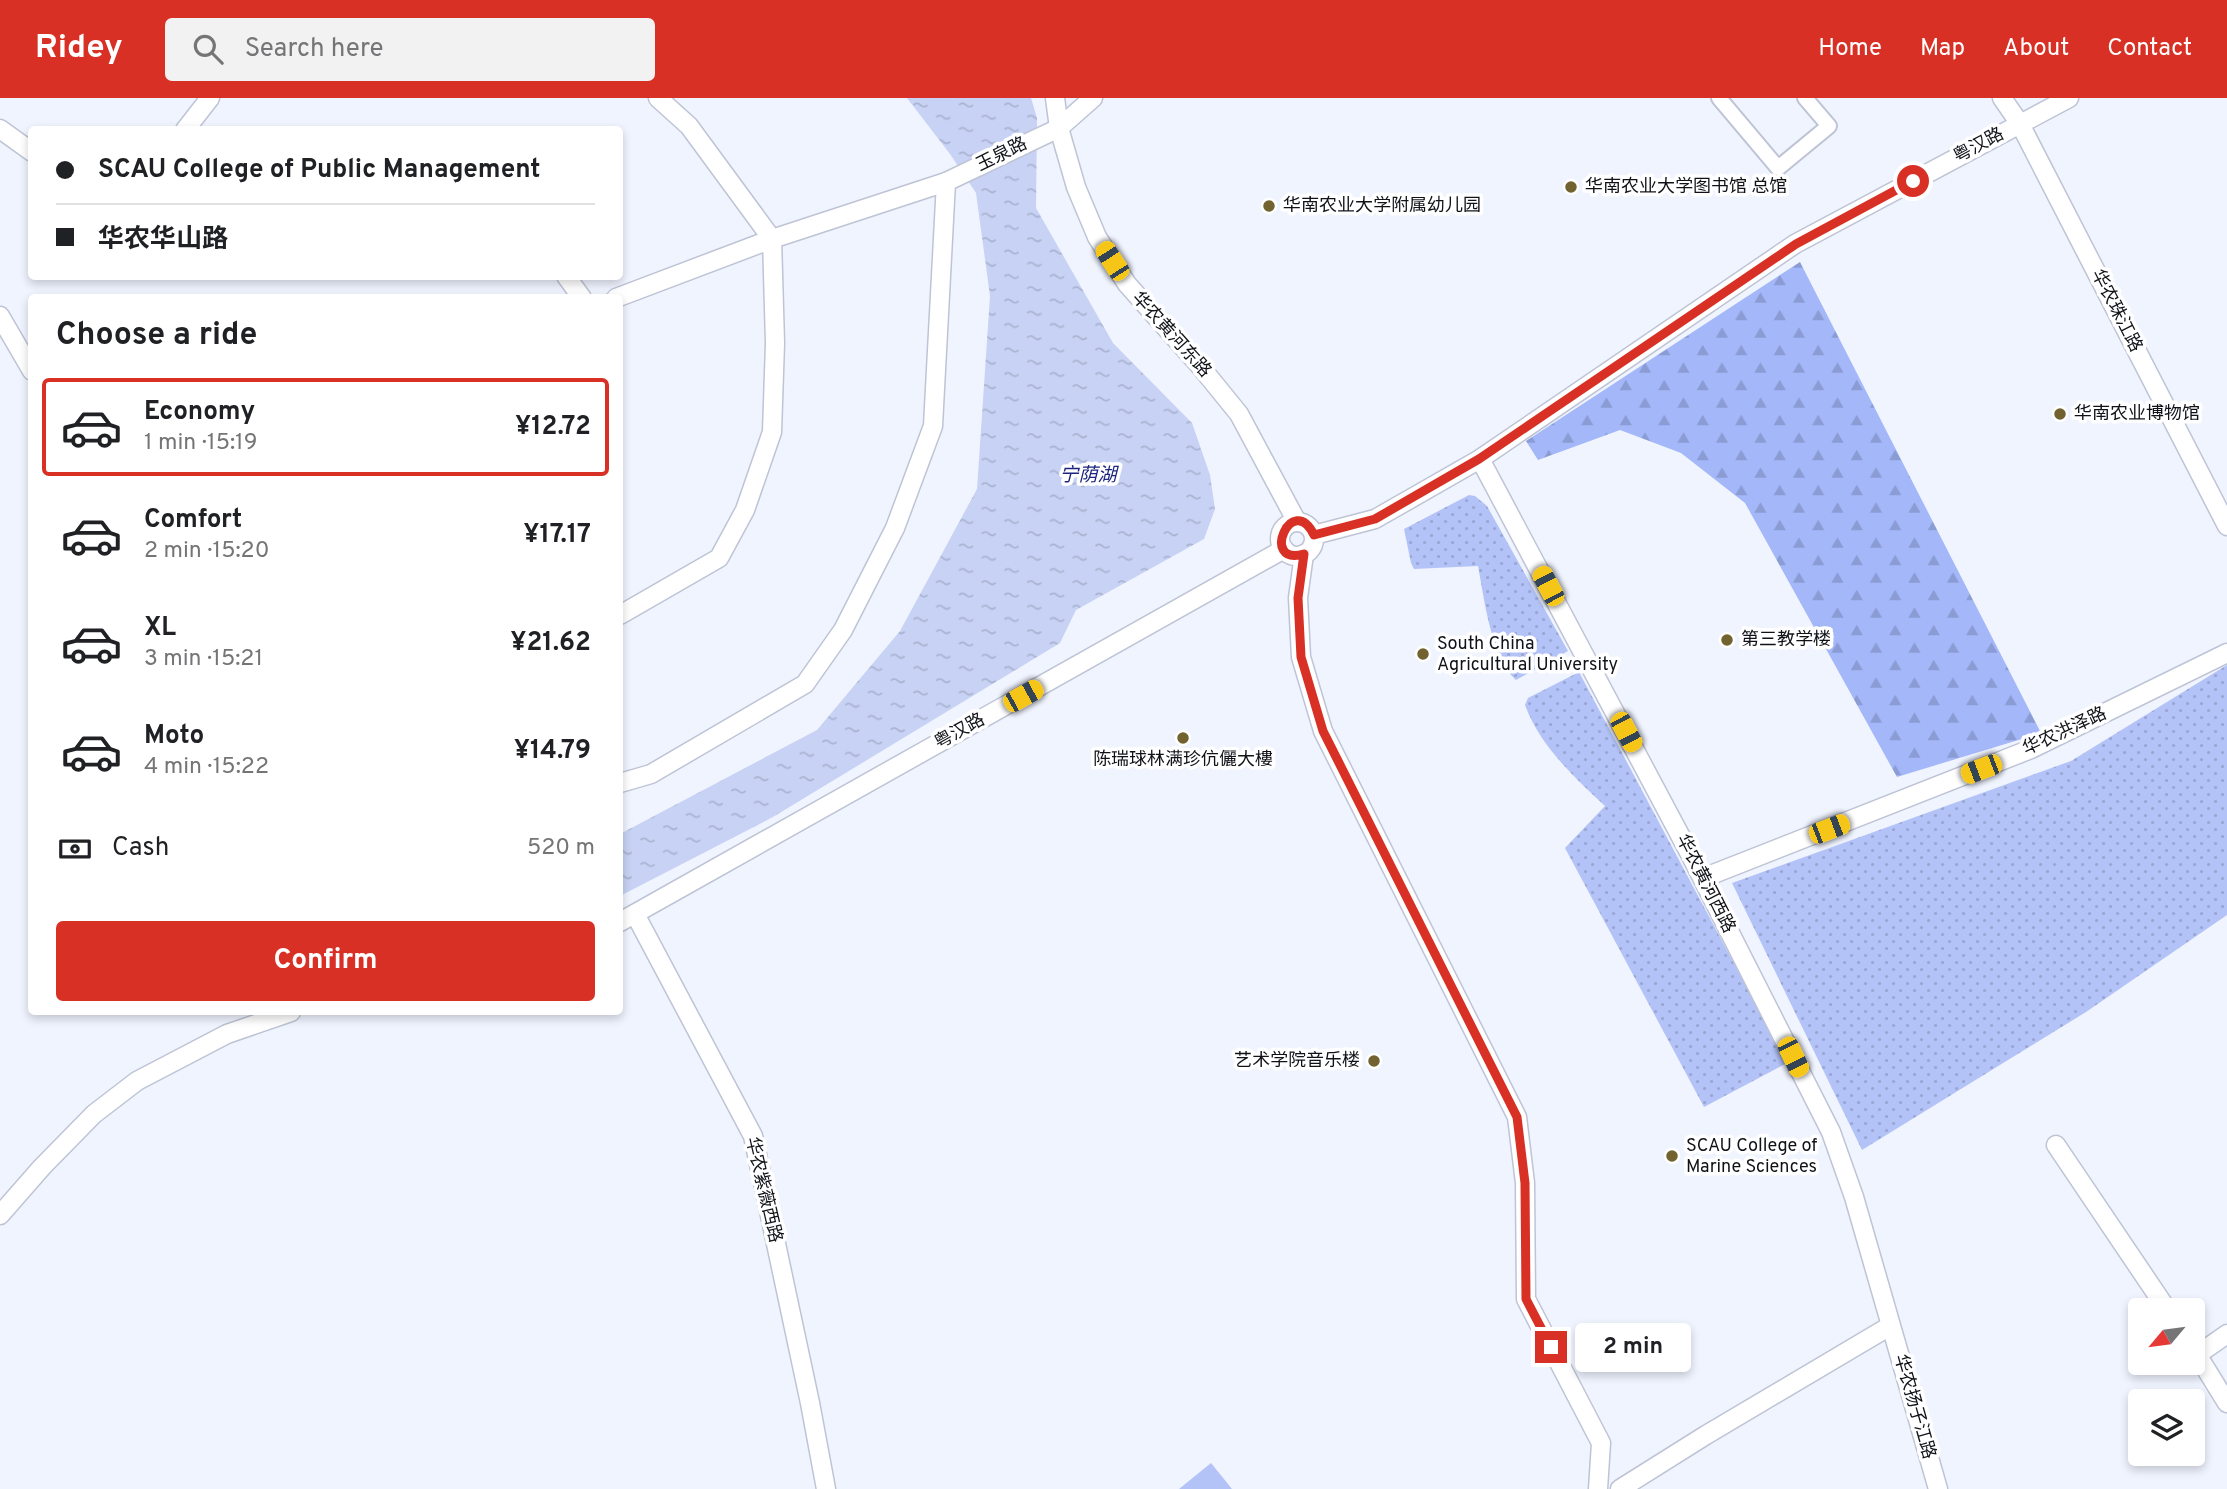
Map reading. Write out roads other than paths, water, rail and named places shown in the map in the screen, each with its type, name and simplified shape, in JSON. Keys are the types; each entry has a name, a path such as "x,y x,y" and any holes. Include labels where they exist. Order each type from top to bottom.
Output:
{"street":[{"path":"188,126 210,98"},
{"path":"623,613 719,558 746,510 772,432 775,343 772,239 689,126 658,98"},
{"name":"华农黄河东路","path":"1055,98 1059,128 1076,187 1097,237 1127,284 1239,414 1297,522"},
{"name":"玉泉路","path":"623,296 772,239 946,182 1059,128 1093,98"},
{"path":"1719,98 1778,168 1829,126 1805,98"},
{"name":"华农珠江路","path":"2001,98 2020,124 2227,526"},
{"name":"粤汉路","path":"1314,535 1375,519 1479,459 1796,244 2069,98"},
{"path":"0,129 28,149"},
{"path":"623,782 651,774 805,684 843,629 895,528 933,426 946,182"},
{"path":"0,316 28,364"},
{"name":"华农黄河西路","path":"1479,459 1703,878 1830,1132 1854,1197 1890,1325"},
{"path":"1304,554 1293,555 1284,549 1281,540 1284,529 1297,522 1307,525 1314,535 1312,546 1304,554 1298,598 1301,657 1323,731 1517,1117 1525,1183 1526,1299 1601,1443 1598,1489"},
{"name":"粤汉路","path":"627,918 1284,549"},
{"name":"华农洪泽路","path":"1703,878 2031,749 2227,653"},
{"name":"华农紫薇西路","path":"627,918 752,1136 826,1489"},
{"path":"0,1215 94,1114 136,1081 227,1034 282,1015"},
{"path":"2056,1145 2159,1298"},
{"path":"1620,1489 1890,1325"},
{"name":"华农扬子江路","path":"1890,1325 1938,1489"},
{"path":"2205,1346 2227,1334"},
{"path":"2205,1367 2227,1403"}],"water":[{"name":"宁荫湖","path":"907,98 1031,98 1037,118 1036,208 1113,343 1192,423 1210,475 1215,509 1204,539 1076,610 1060,643 773,817 623,894 623,832 817,730 900,631 977,489 990,296 976,193"}],"place":[{"name":"华南农业大学图书馆 总馆","path":"1571,187"},
{"name":"华南农业大学附属幼儿园","path":"1269,206"},
{"name":"华南农业博物馆","path":"2060,414"},
{"name":"第三教学楼","path":"1727,640"},
{"name":"South China Agricultural University","path":"1423,654"},
{"name":"陈瑞球林满珍伉儷大樓","path":"1183,738"},
{"name":"艺术学院音乐楼","path":"1374,1061"},
{"name":"SCAU College of Marine Sciences","path":"1672,1156"}]}
